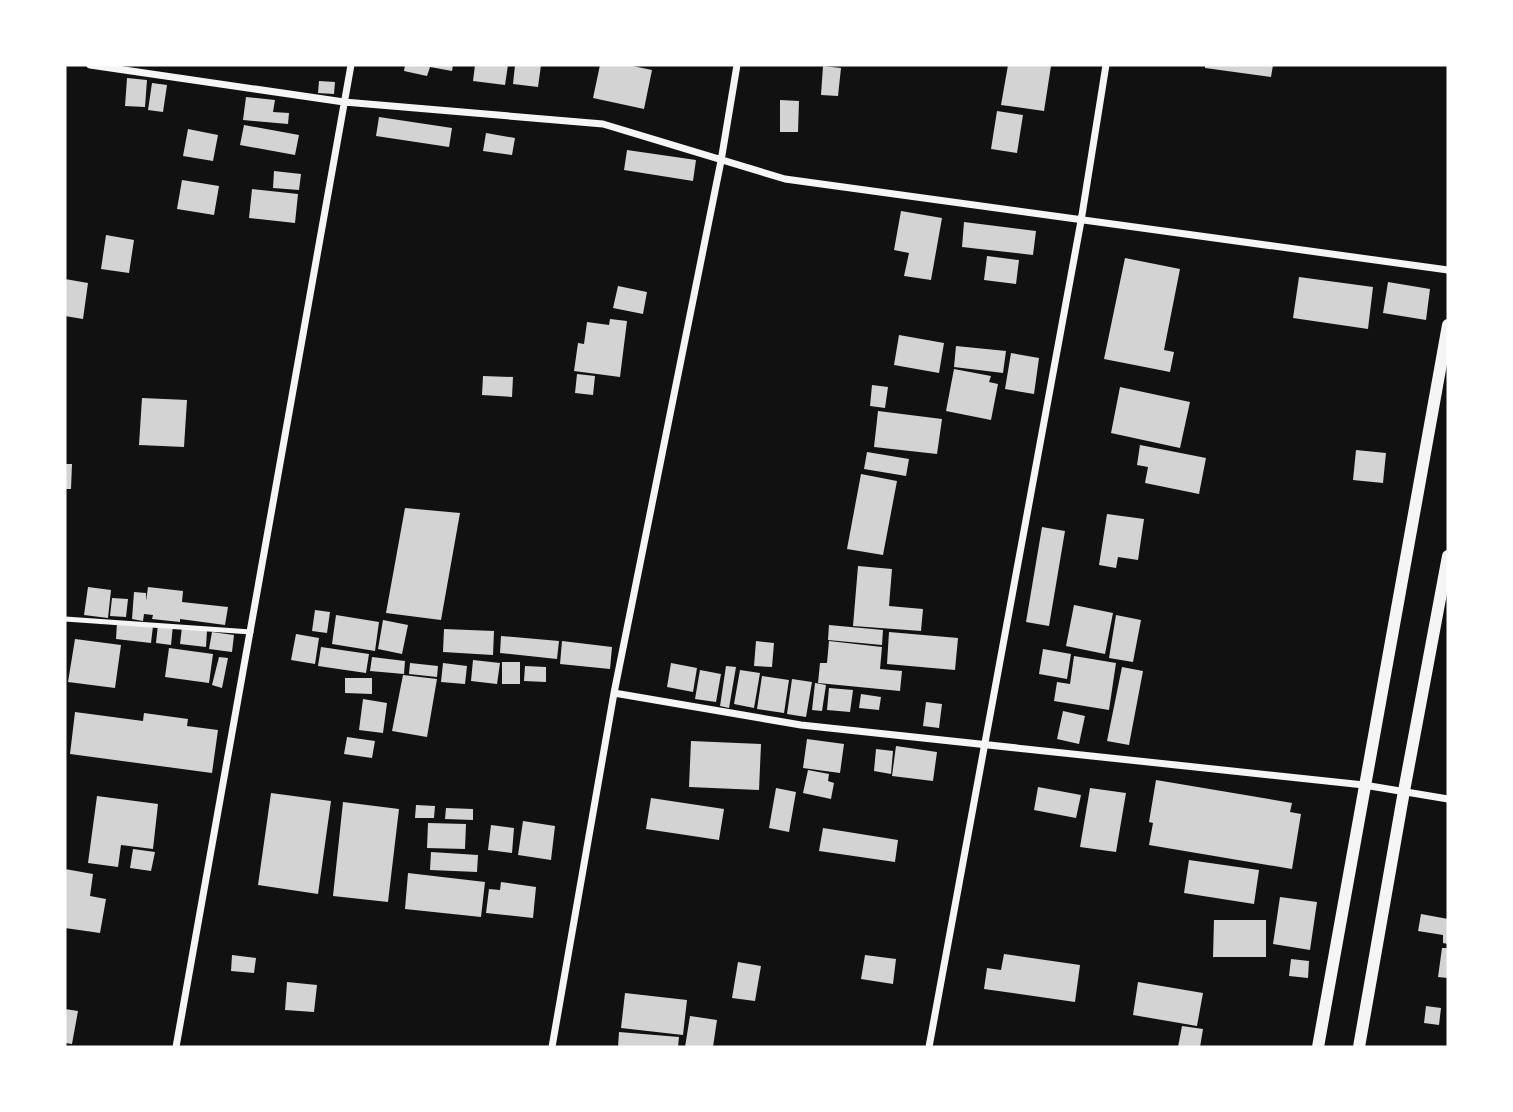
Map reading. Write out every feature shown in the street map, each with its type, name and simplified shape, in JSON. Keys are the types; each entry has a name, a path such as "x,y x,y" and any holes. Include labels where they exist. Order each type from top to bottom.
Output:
{"street":[{"path":"90,65 344,102 603,124 785,179 1448,270"},
{"path":"176,1047 351,65"},
{"path":"552,1047 614,693 721,161 737,65"},
{"path":"929,1047 1081,221 1106,65"},
{"path":"1318,1047 1448,325"},
{"path":"1359,1047 1448,556"},
{"path":"614,693 801,725 1364,785 1448,799"}],"lane":[{"path":"65,619 251,632"}],"building":[{"path":"405,65 453,65 452,71 430,67 427,76 404,71"},
{"path":"475,65 508,65 505,85 473,81"},
{"path":"515,65 541,65 538,87 513,84"},
{"path":"600,65 628,65 652,70 644,109 593,98"},
{"path":"1008,65 1051,66 1044,111 1001,105"},
{"path":"1205,65 1273,65 1271,77 1205,68"},
{"path":"823,66 841,68 838,96 821,95"},
{"path":"127,78 147,80 145,107 125,106"},
{"path":"319,81 335,82 334,94 318,93"},
{"path":"152,83 167,85 163,112 148,110"},
{"path":"246,97 275,100 273,112 289,113 288,124 243,120"},
{"path":"780,100 799,101 798,132 780,132"},
{"path":"997,111 1023,115 1017,153 991,149"},
{"path":"379,117 452,128 449,147 376,136"},
{"path":"244,125 299,135 295,155 240,145"},
{"path":"188,129 218,135 213,161 183,156"},
{"path":"486,133 515,138 512,155 483,151"},
{"path":"627,150 696,160 693,181 624,170"},
{"path":"274,171 301,174 299,190 273,188"},
{"path":"182,180 219,186 214,215 177,209"},
{"path":"252,189 298,194 295,223 249,218"},
{"path":"901,211 942,218 931,280 904,276 909,253 894,250"},
{"path":"964,222 1036,231 1033,255 962,247"},
{"path":"106,235 134,240 129,273 101,269"},
{"path":"987,256 1019,260 1016,284 984,280"},
{"path":"1125,258 1180,269 1164,350 1174,352 1170,372 1104,359"},
{"path":"1299,277 1373,287 1368,329 1293,318"},
{"path":"65,279 88,283 83,319 65,316"},
{"path":"1388,282 1430,289 1426,320 1383,313"},
{"path":"618,286 647,292 643,314 613,308"},
{"path":"610,319 627,321 620,377 574,371 578,343 584,344 587,322 609,325"},
{"path":"899,335 944,343 939,373 894,365"},
{"path":"956,346 1006,351 1003,373 954,367"},
{"path":"1011,353 1039,358 1034,394 1005,389"},
{"path":"954,369 991,376 989,382 998,384 991,420 946,411"},
{"path":"577,374 595,376 593,395 575,393"},
{"path":"483,376 513,377 512,397 482,395"},
{"path":"872,385 888,387 885,408 870,406"},
{"path":"1120,387 1190,402 1180,448 1111,433"},
{"path":"142,398 187,400 184,447 139,445"},
{"path":"878,411 942,419 937,454 874,447"},
{"path":"1140,445 1206,458 1199,494 1145,483 1148,467 1137,465"},
{"path":"1356,450 1386,453 1383,483 1353,480"},
{"path":"867,452 909,459 906,476 864,469"},
{"path":"65,464 72,464 71,489 65,489"},
{"path":"861,474 897,481 883,555 847,549"},
{"path":"405,508 460,513 441,620 386,613"},
{"path":"1107,514 1144,519 1138,560 1118,557 1116,568 1099,565"},
{"path":"1042,527 1065,531 1049,626 1026,622"},
{"path":"858,566 892,569 889,606 923,609 921,631 853,626"},
{"path":"88,587 111,590 108,618 84,615"},
{"path":"148,587 183,591 182,602 228,607 225,625 180,619 180,622 152,619 153,615 144,614 143,621 132,619 134,592 146,593 146,601"},
{"path":"112,598 128,599 126,617 110,616"},
{"path":"1074,605 1113,613 1105,654 1066,646"},
{"path":"315,610 330,612 327,633 312,631"},
{"path":"336,615 379,622 375,651 332,644"},
{"path":"1116,615 1141,620 1133,662 1109,658"},
{"path":"383,620 408,625 402,654 378,649"},
{"path":"117,622 153,626 151,643 116,639"},
{"path":"158,624 173,625 171,645 156,643"},
{"path":"829,625 883,630 882,645 828,640"},
{"path":"182,627 207,630 206,647 180,644"},
{"path":"444,629 494,631 493,655 443,652"},
{"path":"212,632 234,635 232,652 209,649"},
{"path":"889,632 958,638 955,670 887,664"},
{"path":"296,634 319,638 315,664 291,660"},
{"path":"501,636 559,641 557,659 500,653"},
{"path":"75,639 121,645 115,688 68,682"},
{"path":"562,641 612,647 610,669 560,664"},
{"path":"756,641 774,643 772,667 754,666"},
{"path":"829,641 882,647 880,669 902,671 900,691 818,683 820,663 827,663"},
{"path":"321,647 369,654 366,673 318,666"},
{"path":"169,648 213,654 209,683 165,677"},
{"path":"1043,649 1071,654 1067,679 1039,674"},
{"path":"1074,656 1116,663 1109,710 1054,701 1057,682 1070,684"},
{"path":"219,657 228,658 222,688 212,685"},
{"path":"372,657 405,661 404,674 370,671"},
{"path":"473,660 500,663 497,684 471,681"},
{"path":"502,662 520,662 520,684 502,684"},
{"path":"410,663 438,666 437,677 409,674"},
{"path":"443,663 467,666 465,684 441,682"},
{"path":"671,663 697,668 693,692 667,687"},
{"path":"525,666 546,667 546,682 524,681"},
{"path":"726,666 736,667 729,708 720,706"},
{"path":"1122,667 1143,671 1129,745 1107,741"},
{"path":"700,670 721,674 716,702 695,699"},
{"path":"740,670 760,673 754,708 734,704"},
{"path":"403,675 437,679 427,737 392,731"},
{"path":"762,676 789,680 784,713 757,709"},
{"path":"345,678 372,678 372,694 345,693"},
{"path":"792,679 812,682 806,717 787,714"},
{"path":"815,683 826,685 822,711 812,710"},
{"path":"829,688 853,690 850,712 827,710"},
{"path":"861,694 881,697 879,710 859,708"},
{"path":"363,699 387,703 383,733 359,730"},
{"path":"926,702 942,704 939,728 923,726"},
{"path":"1063,711 1085,716 1079,744 1057,739"},
{"path":"75,712 143,721 144,713 188,719 187,726 218,730 212,773 70,754"},
{"path":"347,737 375,741 372,758 344,754"},
{"path":"807,739 844,744 840,773 803,768"},
{"path":"691,741 761,744 759,790 689,787"},
{"path":"896,746 937,752 933,781 892,776"},
{"path":"876,749 893,751 891,774 874,771"},
{"path":"808,770 829,774 828,781 834,783 831,799 803,793"},
{"path":"1156,780 1292,803 1290,812 1301,814 1292,869 1149,845 1153,823 1149,822"},
{"path":"1038,787 1081,795 1076,818 1034,810"},
{"path":"776,788 796,792 789,832 769,828"},
{"path":"1090,788 1126,793 1116,852 1080,847"},
{"path":"271,793 331,801 318,894 258,885"},
{"path":"97,796 158,804 153,849 121,845 118,867 88,863"},
{"path":"651,798 724,809 719,840 646,829"},
{"path":"343,802 399,809 388,902 333,896"},
{"path":"416,805 435,806 434,818 415,818"},
{"path":"446,808 473,809 473,820 445,819"},
{"path":"523,821 555,826 551,860 518,855"},
{"path":"428,823 466,824 465,849 427,848"},
{"path":"491,825 514,828 512,853 488,850"},
{"path":"823,828 898,840 895,862 819,851"},
{"path":"133,849 155,852 151,871 130,868"},
{"path":"431,852 478,855 477,872 430,870"},
{"path":"1189,860 1259,870 1254,904 1184,893"},
{"path":"65,869 93,874 90,896 106,899 100,933 65,928"},
{"path":"408,873 485,882 481,917 405,909"},
{"path":"501,882 536,887 533,918 486,913 489,889 500,890"},
{"path":"1280,897 1317,902 1310,950 1273,944"},
{"path":"1421,914 1448,919 1448,944 1443,943 1443,935 1418,931"},
{"path":"1214,920 1266,920 1266,957 1213,957"},
{"path":"1442,948 1448,948 1448,978 1438,977"},
{"path":"1004,954 1080,965 1075,1002 984,989 987,968 1001,970"},
{"path":"232,955 256,958 254,973 231,971"},
{"path":"865,955 896,959 893,984 861,979"},
{"path":"1291,959 1309,961 1308,978 1289,976"},
{"path":"738,962 761,966 755,1001 732,998"},
{"path":"287,982 317,985 314,1012 285,1010"},
{"path":"1138,982 1203,993 1197,1026 1133,1015"},
{"path":"625,993 687,1000 683,1035 621,1028"},
{"path":"1426,1006 1441,1008 1439,1025 1424,1023"},
{"path":"65,1009 78,1011 72,1044 65,1043"},
{"path":"690,1016 717,1020 713,1047 685,1047"},
{"path":"1182,1026 1203,1029 1200,1047 1178,1047"},
{"path":"619,1032 679,1037 678,1047 618,1047"}]}
